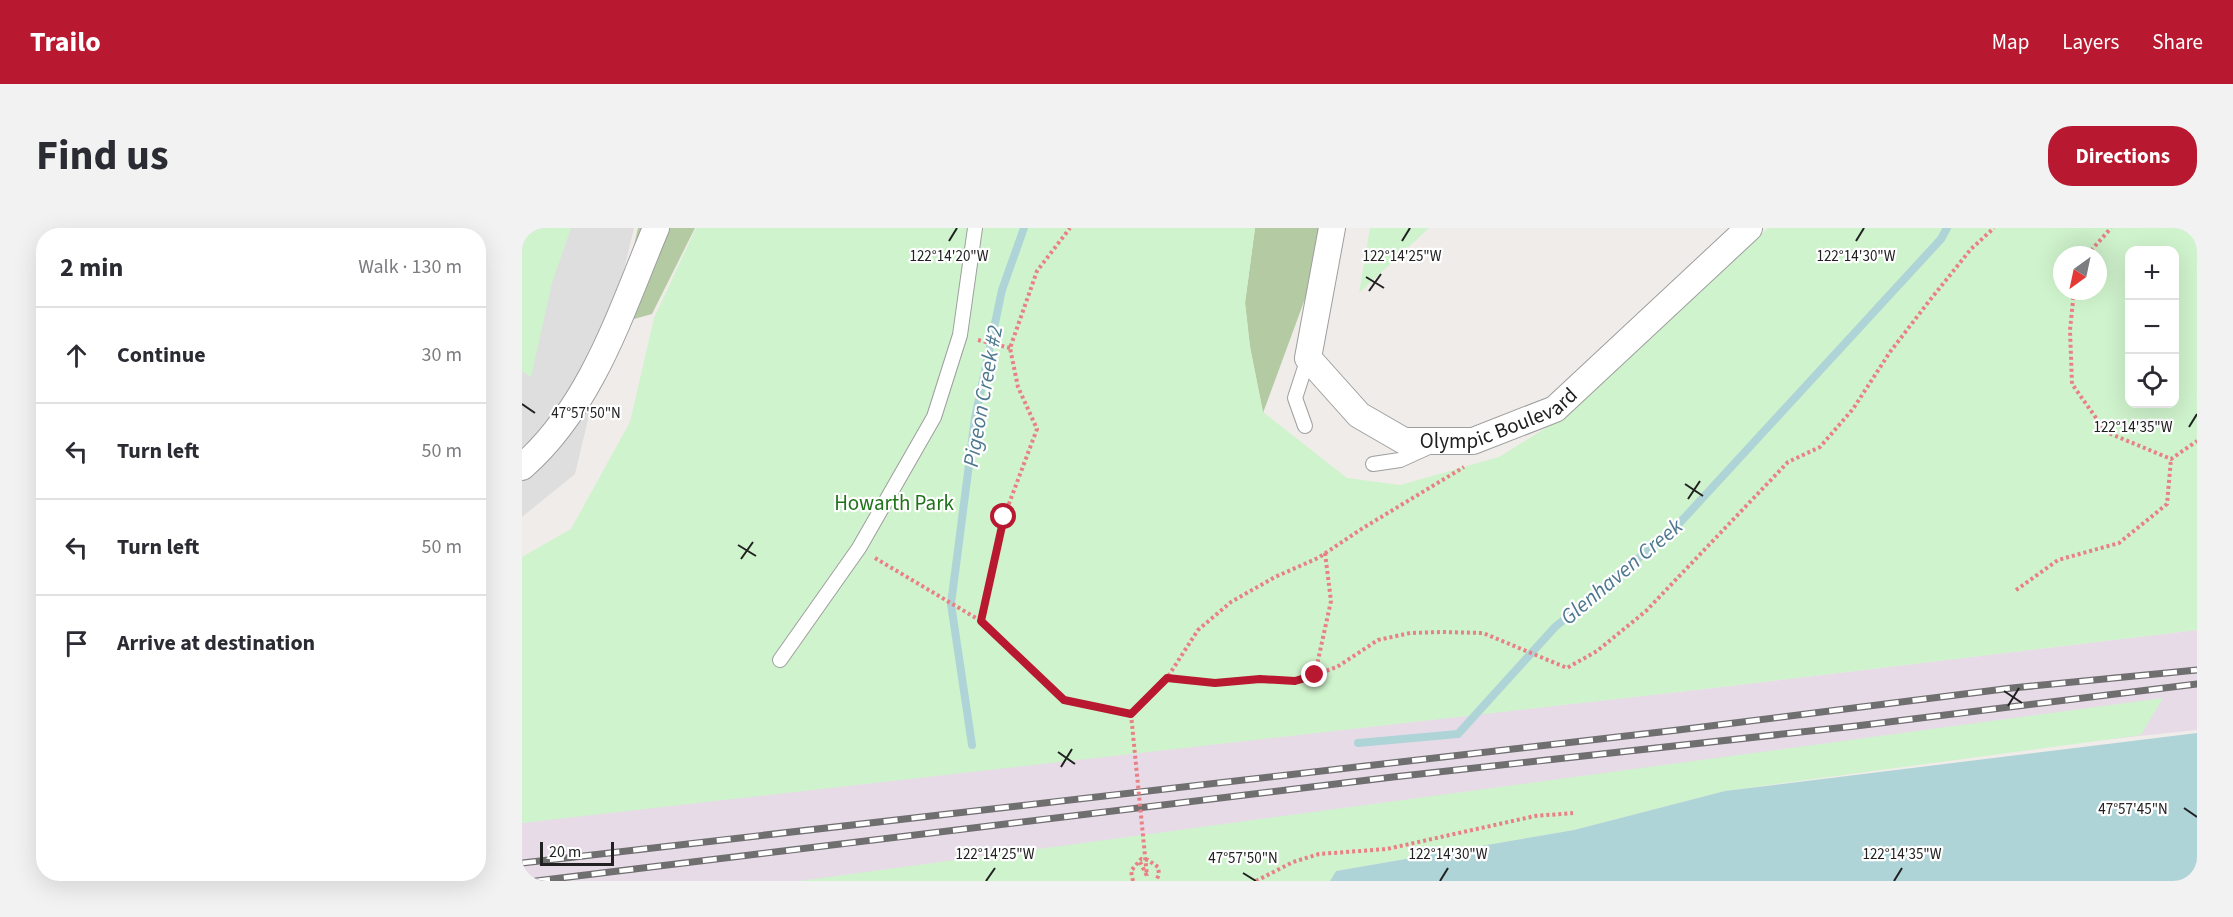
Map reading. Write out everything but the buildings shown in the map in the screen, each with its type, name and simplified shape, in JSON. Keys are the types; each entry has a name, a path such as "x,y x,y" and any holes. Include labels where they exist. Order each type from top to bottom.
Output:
{"street":[{"path":"522,467 542,450 586,388 616,324 656,228"},
{"path":"1308,358 1332,228"},
{"name":"Olympic Boulevard","path":"1308,358 1359,415 1404,441 1473,441 1555,409 1749,228"}],"lane":[{"path":"780,660 859,548 934,417 960,335 975,228"},
{"path":"1305,426 1295,398 1308,358"},
{"path":"1373,464 1401,460 1441,441"}],"path":[{"path":"981,621 1004,517 1037,429 1018,387 1010,348 1037,271 1070,228"},
{"path":"1167,678 1215,683 1260,679 1295,681 1338,668 1378,640 1410,633 1483,633 1567,668 1598,651 1646,611 1788,462 1820,447 1853,409 1890,352 1930,300 1971,249 1994,228"},
{"path":"2095,246 2111,228"},
{"path":"2073,300 2070,330 2072,384 2106,432 2171,459"},
{"path":"960,335 1010,348"},
{"path":"2171,459 2197,441"},
{"path":"2016,590 2058,560 2119,543 2167,504 2171,459"},
{"path":"1131,714 1167,678 1198,630 1231,602 1275,577 1325,553 1470,463"},
{"path":"1315,675 1331,601 1325,553"},
{"path":"878,559 981,621 1064,700 1131,714"},
{"path":"1131,714 1147,876 1140,861 1133,870 1134,881"},
{"path":"1256,881 1293,862 1319,854 1387,849 1535,816 1573,813"},
{"path":"1134,881 1131,871 1141,859 1148,860 1158,867 1159,873 1156,881"}],"shaded area":[{"path":"522,228 634,228 575,474 522,517"},
{"path":"2197,630 2197,730 1739,778 941,881 522,881 522,823 555,818 1713,688"}],"green space":[{"path":"522,228 571,228 552,283 531,377 522,371"},
{"path":"638,228 695,228 652,314 616,324"},
{"name":"Howarth Park","path":"696,228 1255,228 1245,303 1250,347 1263,412 1347,478 1400,485 1499,457 1571,412 1768,228 2197,228 2197,630 1713,688 522,823 522,557 571,529 630,422 654,318"},
{"path":"1255,228 1331,228 1263,413 1250,347 1245,303"},
{"path":"1370,228 1429,228 1359,293"},
{"path":"2163,698 2141,735 1725,791 1574,830 1336,871 1330,881 799,881"}],"water":[{"path":"2197,733 2197,881 1330,881 1336,871 1574,830 1725,791"}],"waterway":[{"name":"Pigeon Creek #2","path":"972,745 951,604 975,418 1002,290 1024,228"},
{"name":"Glenhaven Creek","path":"1358,743 1458,734 1555,627 1675,528 1941,239 1947,228"}],"railway":[{"path":"522,863 1678,730 2012,688 2197,670"},
{"path":"536,881 1393,777 1856,726 2197,684"}],"route":[{"path":"1004,517 981,621 1064,700 1131,714 1167,678 1215,683 1260,679 1295,681 1315,675"}]}
